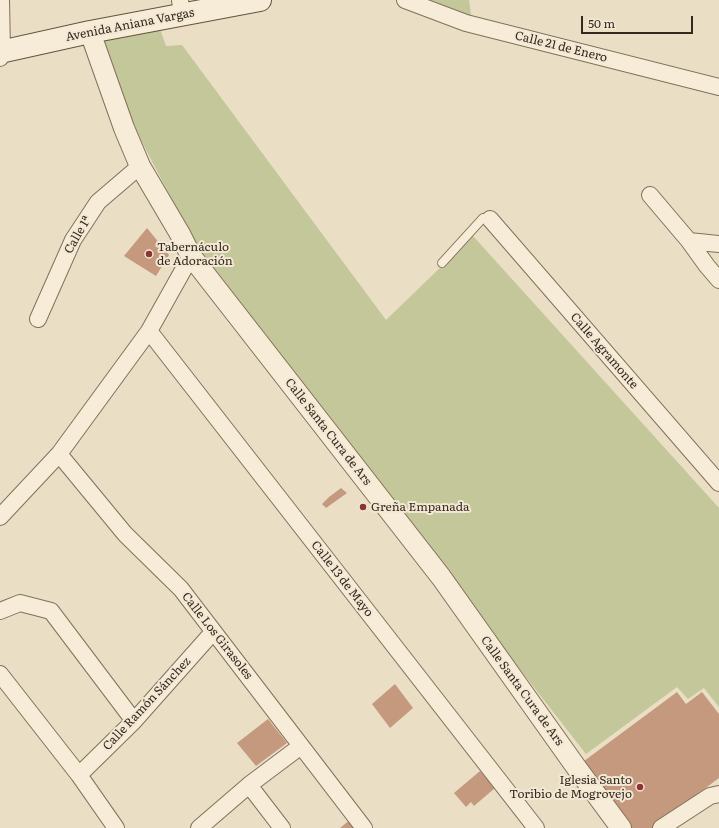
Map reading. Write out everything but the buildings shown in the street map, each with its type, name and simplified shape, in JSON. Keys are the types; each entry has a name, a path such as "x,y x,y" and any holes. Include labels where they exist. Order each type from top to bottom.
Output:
{"main road":[{"name":"Avenida Aniana Vargas","path":"1,54 181,8 260,0"}],"street":[{"path":"1,0 1,54"},
{"name":"Calle 21 de Enero","path":"405,0 466,23 719,87"},
{"name":"Calle Santa Cura de Ars","path":"90,32 124,128 140,166 180,234 191,256 440,577 621,828"},
{"name":"Calle 1ª","path":"38,319 73,240 98,202 140,166"},
{"path":"650,195 689,241 719,280"},
{"name":"Calle Agramonte","path":"490,219 719,483"},
{"path":"689,241 719,244"},
{"path":"0,518 59,454 149,331 191,256"},
{"name":"Calle 13 de Mayo","path":"149,331 536,828"},
{"name":"Calle Los Girasoles","path":"59,454 125,534 181,589 364,828"},
{"path":"0,612 20,603 51,610 134,721"},
{"name":"Calle Ramón Sánchez","path":"79,775 134,721 214,632"},
{"path":"0,674 79,775 116,828"},
{"path":"199,828 249,785 301,746"},
{"path":"249,785 282,828"},
{"path":"661,828 710,796 719,794"}],"lane":[{"path":"442,263 483,218 490,219"}],"green space":[{"path":"413,0 469,0 472,22"},
{"path":"160,29 166,46 182,45 386,320 473,236 719,508 719,707 704,688 688,699 677,687 586,754 365,471 200,253 133,125 99,40"}],"place":[{"name":"Tabernáculo de Adoración","path":"149,254"},
{"name":"Greña Empanada","path":"363,507"},
{"name":"Iglesia Santo Toribio de Mogrovejo","path":"640,787"}]}
